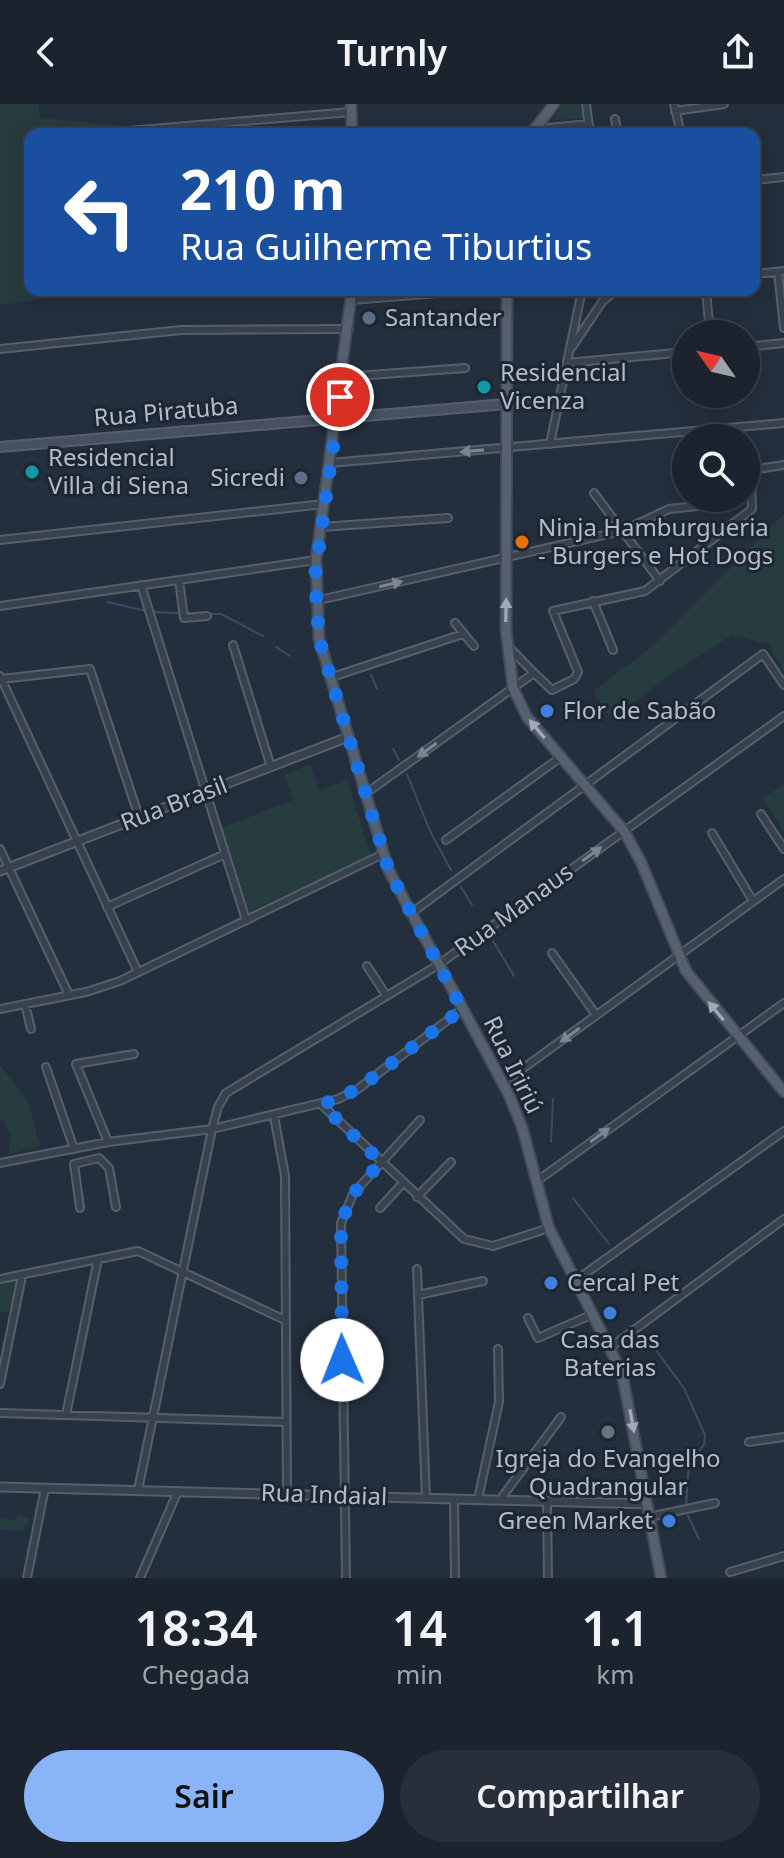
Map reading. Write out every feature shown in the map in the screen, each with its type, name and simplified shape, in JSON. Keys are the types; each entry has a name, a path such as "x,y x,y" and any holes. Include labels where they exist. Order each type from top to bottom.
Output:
{"main road":[{"path":"535,128 554,104"},
{"path":"351,108 352,128"},
{"name":"Rua Iririú","path":"352,296 316,560 315,601 319,639 383,854 410,914 519,1118 549,1228 611,1347 626,1387 661,1578"},
{"path":"507,296 508,646 513,688 522,711 624,831 641,862 678,956 697,988 784,1092"},
{"name":"Rua Piratuba","path":"0,447 506,404"}],"street":[{"path":"586,104 589,128"},
{"path":"679,128 674,107 724,104"},
{"path":"157,128 351,108"},
{"path":"615,119 617,128"},
{"path":"557,128 589,124"},
{"path":"760,179 784,177"},
{"path":"760,273 781,271 784,328"},
{"path":"550,444 581,296"},
{"path":"570,350 609,296"},
{"path":"707,296 709,320"},
{"path":"0,349 181,330 349,329"},
{"path":"760,346 784,343"},
{"path":"567,363 672,353"},
{"path":"343,377 465,368"},
{"path":"506,404 559,400"},
{"path":"330,463 784,423"},
{"path":"508,646 552,690 578,676 553,611 637,593 660,581 752,509 751,470 784,465"},
{"path":"594,493 660,581"},
{"path":"0,540 324,504"},
{"path":"315,601 622,531 672,509"},
{"path":"321,527 448,518"},
{"path":"0,606 316,560"},
{"path":"179,580 184,618 207,616"},
{"path":"141,585 246,920"},
{"path":"593,601 613,650"},
{"path":"455,623 474,646"},
{"path":"329,678 463,634"},
{"path":"233,645 271,767"},
{"path":"410,914 763,654 784,685"},
{"path":"138,972 1,677 90,669 139,817"},
{"path":"365,794 534,673"},
{"name":"Rua Manaus","path":"138,1490 212,1129 221,1100 237,1083 438,965 784,716"},
{"name":"Rua Brasil","path":"0,871 348,737"},
{"path":"446,840 561,757"},
{"path":"761,814 784,849"},
{"path":"712,833 753,901"},
{"path":"0,849 69,995"},
{"path":"107,907 225,854"},
{"path":"0,1009 69,995 138,972 383,854"},
{"path":"503,1083 784,879"},
{"path":"552,953 596,1015"},
{"path":"367,966 386,995"},
{"path":"25,1004 31,1029"},
{"path":"537,1181 784,1004"},
{"path":"0,1163 108,1142 212,1129 322,1105 358,1089 462,1009"},
{"path":"108,1142 76,1064 134,1054"},
{"path":"46,1067 74,1149"},
{"path":"322,1105 456,1233 479,1245 500,1245 549,1228"},
{"path":"274,1116 285,1176 287,1494"},
{"path":"346,1578 341,1223 353,1194 420,1120"},
{"path":"575,1281 784,1131"},
{"path":"91,1145 94,1159"},
{"path":"80,1208 72,1169 78,1161 94,1159 102,1160 109,1168 116,1207"},
{"path":"417,1197 451,1162"},
{"path":"380,1208 403,1183"},
{"path":"611,1347 784,1219"},
{"path":"0,1279 138,1251 285,1320"},
{"path":"66,1415 98,1259"},
{"path":"417,1269 426,1498"},
{"path":"0,1384 22,1276"},
{"path":"418,1295 483,1281"},
{"path":"528,1318 538,1338 593,1314"},
{"path":"478,1499 499,1402 498,1349"},
{"path":"0,1413 286,1422"},
{"path":"500,1500 561,1417"},
{"path":"749,1442 784,1437"},
{"name":"Rua Indaial","path":"0,1487 647,1504"},
{"path":"27,1578 45,1488"},
{"path":"140,1578 178,1491"},
{"path":"454,1499 455,1578"},
{"path":"547,1501 548,1578"},
{"path":"649,1517 715,1503"},
{"path":"730,1572 784,1556"}],"green space":[{"path":"0,104 38,104 41,118 150,128 24,128 24,296 61,296 0,305"},
{"path":"562,104 584,104 586,118 554,120"},
{"path":"784,514 784,673 769,644 732,635 664,679 612,720 593,691 653,646"},
{"path":"310,764 319,791 347,780 371,856 249,912 221,828 293,800 285,775"},
{"path":"784,784 784,833 763,798"},
{"path":"0,1065 28,1101 40,1146 9,1154 10,1134 4,1121 0,1120"},
{"path":"17,1281 10,1313 0,1311 0,1284"},
{"path":"19,1515 30,1519 23,1531 0,1530 0,1518 14,1520"}],"waterway":[{"path":"108,602 146,611"},
{"path":"152,612 202,614"},
{"path":"208,614 221,614 263,636"},
{"path":"276,647 290,656"},
{"path":"371,675 377,689"},
{"path":"393,749 399,760"},
{"path":"407,774 430,831 451,870"},
{"path":"461,887 472,905"},
{"path":"493,941 514,976"},
{"path":"551,1142 553,1099"},
{"path":"573,1198 609,1244"},
{"path":"644,1334 684,1388 705,1435 704,1445 689,1462 686,1505"},
{"path":"688,1516 699,1539"}],"place":[{"name":"Santander","path":"369,318"},
{"name":"Residencial Vicenza","path":"484,387"},
{"name":"Residencial Villa di Siena","path":"32,472"},
{"name":"Sicredi","path":"301,478"},
{"name":"Ninja Hamburgueria - Burgers e Hot Dogs","path":"522,542"},
{"name":"Flor de Sabão","path":"547,711"},
{"name":"Cercal Pet","path":"551,1283"},
{"name":"Casa das Baterias","path":"610,1313"},
{"name":"Igreja do Evangelho Quadrangular","path":"608,1432"},
{"name":"Green Market","path":"669,1521"}],"route":[{"path":"340,397 315,576 319,639 389,871 462,1009 358,1089 322,1105 381,1162 353,1194 341,1223 342,1360"}]}
